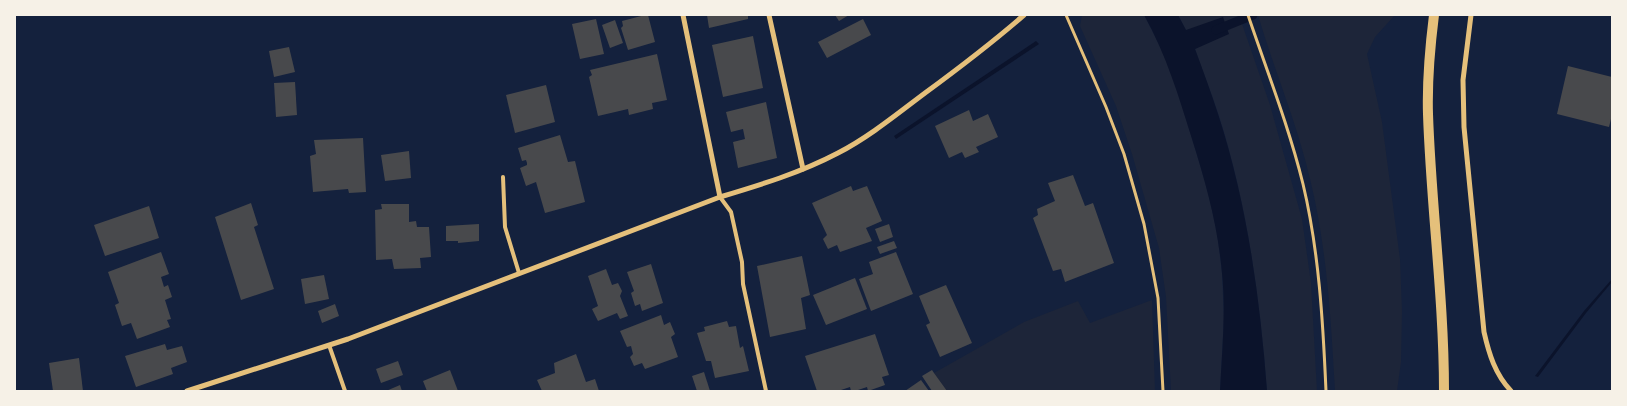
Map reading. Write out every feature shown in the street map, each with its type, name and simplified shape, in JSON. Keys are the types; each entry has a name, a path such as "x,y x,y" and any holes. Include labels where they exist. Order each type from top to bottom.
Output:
{"main road":[{"path":"1434,15 1428,112 1444,348 1444,391"}],"street":[{"path":"683,15 720,197"},
{"path":"768,15 803,169"},
{"path":"187,391 202,389 348,339 720,197 769,182 837,154 870,135 995,40 1024,15"},
{"path":"1471,15 1463,80 1464,127 1484,332 1490,358 1503,383 1510,391"}],"lane":[{"path":"503,177 505,227 519,273"},
{"path":"720,197 731,212 742,262 743,284 766,391"},
{"path":"329,345 345,391"}],"path":[{"path":"1248,15 1291,142 1303,185 1320,290 1326,391"},
{"path":"1067,16 1124,154 1144,224 1158,298 1163,391"}],"shaded area":[{"path":"1082,15 1144,15 1163,52 1179,94 1208,192 1217,232 1222,273 1224,318 1220,391 1171,391 1166,297 1159,248 1116,106 1080,26"},
{"path":"1144,15 1178,15 1186,30 1223,17 1229,34 1195,49 1215,106 1237,182 1251,251 1267,391 1220,391 1224,302 1220,256 1211,205 1177,92 1159,45"},
{"path":"1178,15 1239,15 1270,105 1302,219 1311,283 1317,391 1267,391 1251,251 1237,181 1218,113 1195,49 1228,33 1186,30"},
{"path":"1258,15 1395,15 1375,37 1367,54 1382,122 1400,259 1401,362 1397,391 1335,391 1327,284 1316,205 1299,137"},
{"path":"1036,41 1039,44 896,139 894,136"},
{"path":"1612,279 1612,282 1538,377 1535,376 1584,311"},
{"path":"1152,300 1155,391 942,391 934,373 1024,322 1078,301 1090,323"}],"building":[{"path":"648,15 655,42 628,50 621,28 623,26 622,21"},
{"path":"707,15 748,15 748,19 709,28"},
{"path":"835,15 849,15 839,21"},
{"path":"596,19 604,54 580,59 572,24"},
{"path":"863,19 871,35 827,58 818,42"},
{"path":"615,20 623,43 610,48 602,25"},
{"path":"753,36 763,88 723,97 712,45"},
{"path":"289,47 295,72 274,77 269,51"},
{"path":"657,54 667,100 652,103 653,109 629,115 628,109 598,116 589,77 592,75 590,70"},
{"path":"1568,66 1612,77 1612,115 1609,127 1557,114"},
{"path":"295,82 297,115 276,117 274,83"},
{"path":"546,85 555,122 515,133 506,95"},
{"path":"766,102 777,158 738,168 733,142 745,139 743,129 731,132 726,112"},
{"path":"969,110 973,121 988,114 998,137 976,147 979,152 965,158 962,152 949,158 935,126"},
{"path":"560,135 568,162 575,161 585,202 545,213 536,182 526,186 520,168 527,165 527,163 526,160 522,161 518,148"},
{"path":"363,138 366,192 349,193 348,189 313,192 310,156 316,154 314,140"},
{"path":"409,151 411,178 385,181 381,155"},
{"path":"1073,175 1085,206 1093,203 1114,263 1065,282 1061,269 1053,271 1033,218 1038,215 1037,209 1055,201 1048,183"},
{"path":"851,186 853,191 867,186 882,221 866,228 872,241 840,252 837,245 828,249 823,239 827,235 812,203"},
{"path":"251,203 258,225 254,227 274,289 241,300 215,217"},
{"path":"381,204 409,204 409,222 416,221 417,227 429,227 431,257 420,258 421,268 394,269 392,259 376,260 375,210 382,209"},
{"path":"149,206 159,238 105,256 94,225"},
{"path":"479,224 479,241 458,243 458,241 446,241 446,226"},
{"path":"889,224 893,237 880,242 875,229"},
{"path":"894,241 897,248 880,254 877,247"},
{"path":"161,252 169,274 161,277 164,287 168,285 172,297 165,300 171,319 167,320 170,327 137,339 131,323 122,326 115,305 119,303 108,272"},
{"path":"896,252 913,294 871,311 859,279 873,274 869,262"},
{"path":"802,256 810,295 801,298 806,329 770,337 757,266"},
{"path":"651,264 663,303 642,311 640,304 635,306 631,293 634,291 627,272"},
{"path":"606,269 612,285 618,283 622,291 620,296 628,316 620,319 617,313 598,321 592,309 598,306 588,276"},
{"path":"324,275 329,299 305,304 301,279"},
{"path":"855,278 867,309 826,325 813,295"},
{"path":"946,285 972,343 940,357 926,325 930,323 919,296"},
{"path":"335,304 339,316 322,323 318,311"},
{"path":"661,315 664,325 670,322 675,334 671,337 678,357 645,369 642,363 634,366 630,357 633,354 631,346 627,347 620,331"},
{"path":"727,321 729,327 736,326 740,348 743,346 749,371 715,378 711,361 706,361 697,333 705,331 704,327"},
{"path":"875,334 889,375 882,377 885,385 868,391 867,387 851,391 850,387 838,391 817,391 805,356"},
{"path":"165,344 167,350 182,346 187,362 171,368 173,374 136,387 125,356"},
{"path":"576,354 586,382 595,379 599,391 542,391 537,380 555,373 554,363"},
{"path":"79,358 83,391 53,391 49,363"},
{"path":"398,361 403,375 381,383 376,369"},
{"path":"450,370 458,391 427,391 423,381"},
{"path":"932,370 947,391 932,391 922,376"},
{"path":"704,372 710,391 697,391 692,376"},
{"path":"921,380 929,391 905,391"},
{"path":"400,385 402,391 386,391"}],"waterway":[{"path":"1216,30 1253,15"}]}
